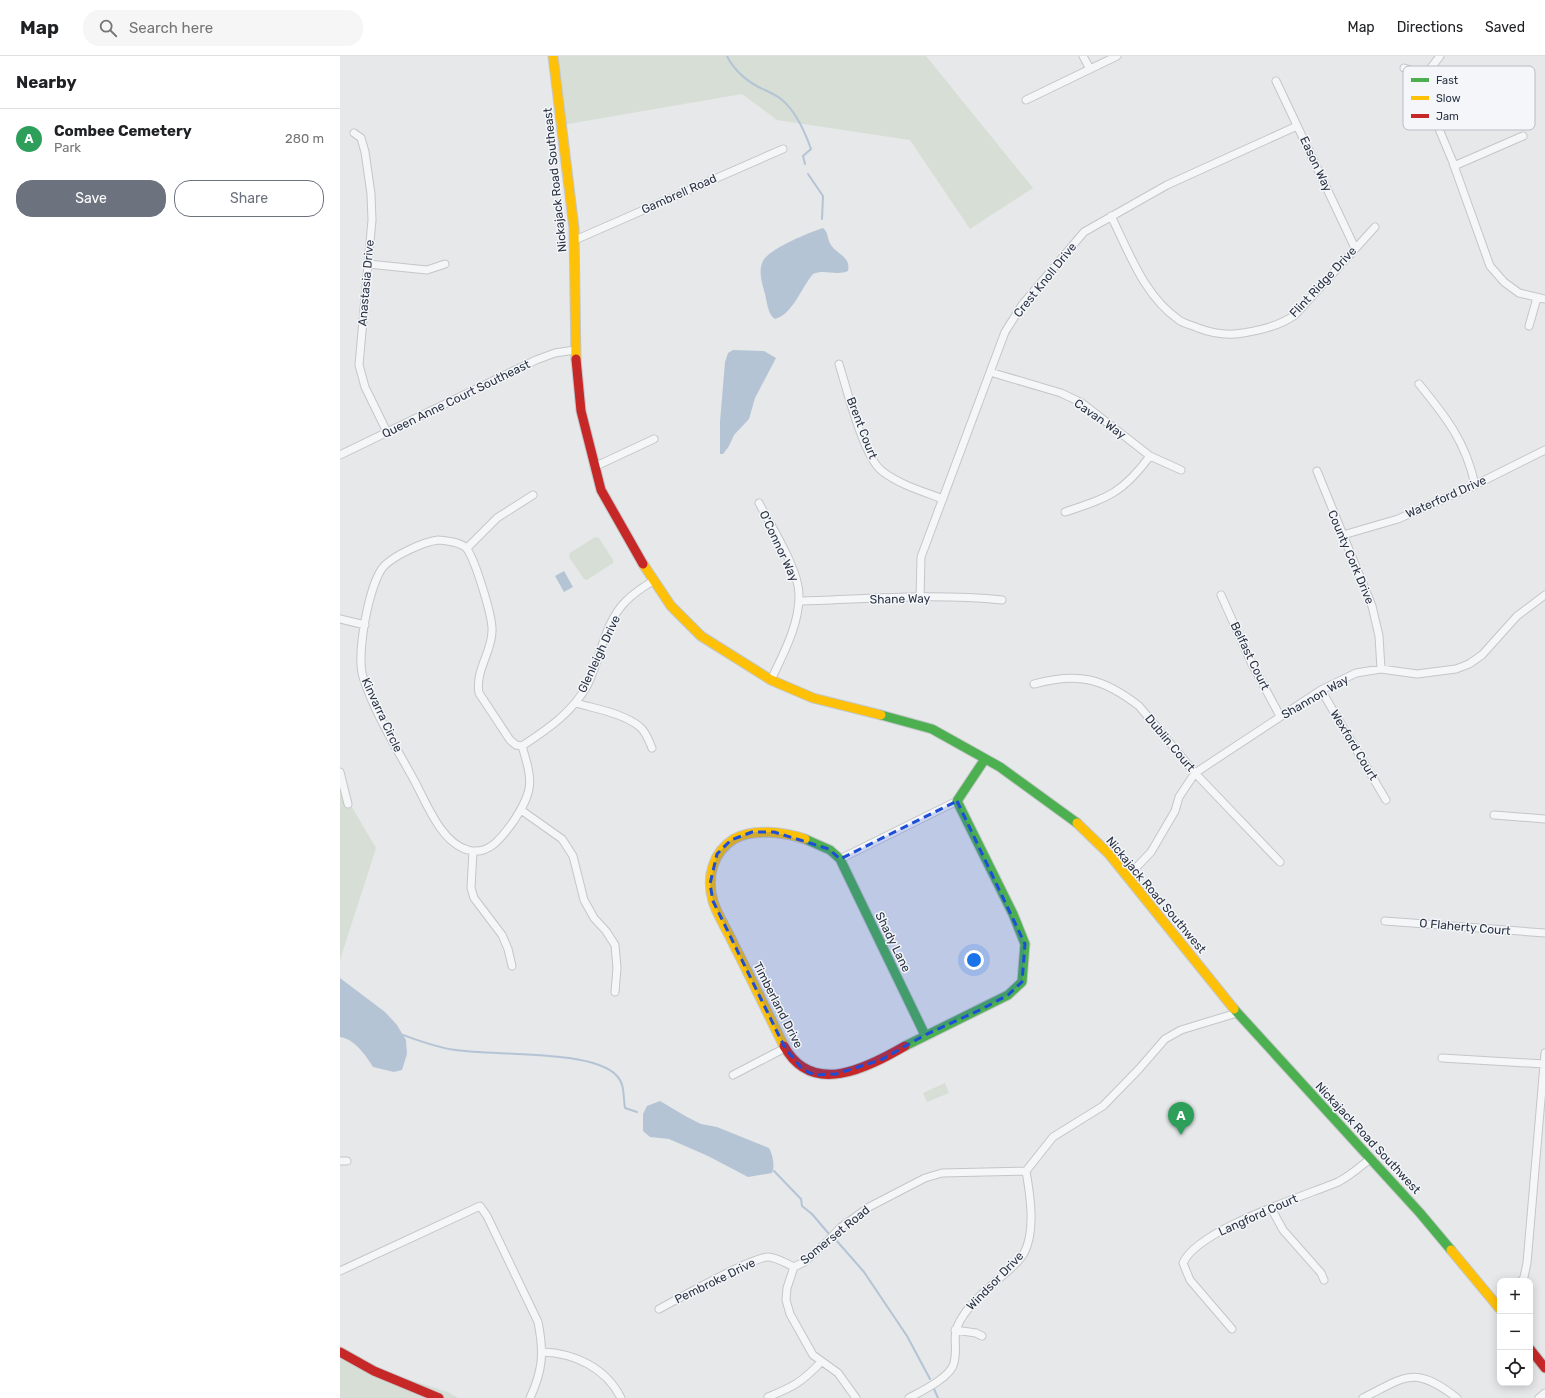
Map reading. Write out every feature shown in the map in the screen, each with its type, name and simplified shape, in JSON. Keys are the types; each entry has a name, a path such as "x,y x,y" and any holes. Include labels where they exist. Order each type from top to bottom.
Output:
{"street":[{"name":"Nickajack Road Southeast","path":"553,56 575,240 575,350"},
{"path":"1083,56 1090,69"},
{"path":"1026,100 1117,56"},
{"path":"1432,66 1440,56"},
{"name":"Eason Way","path":"1276,81 1355,248"},
{"name":"Crest Knoll Drive","path":"920,598 921,557 1005,332 1022,305 1084,232 1167,185 1297,126"},
{"path":"1439,130 1454,166 1490,266 1504,282 1519,293 1545,300"},
{"name":"Anastasia Drive","path":"354,132 361,138 364,148 372,220 359,365 365,387 387,432"},
{"path":"1454,166 1523,136"},
{"name":"Gambrell Road","path":"575,240 783,149"},
{"name":"Flint Ridge Drive","path":"1111,216 1138,271 1149,290 1164,308 1180,321 1218,334 1230,335 1250,332 1284,323 1306,304 1375,227"},
{"path":"368,264 427,270 445,264"},
{"path":"1529,326 1537,298"},
{"name":"Queen Anne Court Southeast","path":"340,455 536,360 555,353 575,350"},
{"name":"Nickajack Road Southwest","path":"575,350 581,411 601,490 653,581 671,606 701,636 771,680 813,698 912,722 932,729 1000,767 1074,820 1109,854 1128,876 1238,1013 1420,1213 1497,1302"},
{"name":"Brent Court","path":"839,364 866,447 874,463 899,483 943,498"},
{"name":"Cavan Way","path":"990,372 1061,393 1082,403 1150,456 1181,470"},
{"path":"1419,384 1442,412 1457,435 1470,462 1475,485"},
{"path":"594,467 654,439"},
{"name":"Waterford Drive","path":"1343,535 1398,519 1475,485 1545,450"},
{"path":"1065,512 1104,499 1122,488 1136,476 1150,456"},
{"name":"County Cork Drive","path":"1317,471 1372,606 1379,636 1380,669"},
{"path":"512,966 502,935 474,898 471,888 473,851 481,851 501,839 521,810 529,794 531,783 530,772 522,746 516,746 510,740 479,693 478,686 481,669 492,632 492,621 482,585 467,548 497,518 533,495"},
{"name":"O'Connor Way","path":"760,503 798,583 799,601 790,638 771,680"},
{"name":"Kinvarra Circle","path":"467,548 461,545 438,540 428,542 393,559 384,566 377,577 365,625 361,662 363,675 369,692 400,755 443,833 454,843 473,851"},
{"name":"Glenleigh Drive","path":"522,746 556,724 576,703 588,684 610,625 625,601 653,581"},
{"name":"Shannon Way","path":"1128,876 1151,852 1175,811 1179,797 1195,773 1321,690 1356,673 1380,669 1417,674 1456,669 1469,664 1482,655 1516,616 1545,594"},
{"name":"Belfast Court","path":"1221,595 1251,662 1280,716"},
{"name":"Shane Way","path":"799,601 920,598 983,598 1002,600"},
{"path":"340,619 365,625"},
{"name":"Dublin Court","path":"1034,684 1069,678 1092,679 1113,688 1139,706 1195,773 1280,862"},
{"name":"Wexford Court","path":"1321,690 1386,800"},
{"path":"576,703 618,715 635,724 646,734 652,748"},
{"path":"840,859 957,801 985,759"},
{"path":"340,772 348,804"},
{"name":"Timberland Drive","path":"840,859 829,848 800,838 774,832 752,832 731,840 717,854 710,884 713,901 785,1048 803,1070 815,1074 836,1074 851,1071 881,1060 925,1035 982,1009 1008,995 1022,982 1026,960 1025,944 1013,914 957,801"},
{"path":"521,810 562,839 571,852 584,900 594,918 606,931 615,945 617,968 615,992"},
{"path":"1494,815 1545,819"},
{"name":"Shady Lane","path":"840,859 925,1035"},
{"name":"O Flaherty Court","path":"1385,921 1545,934"},
{"path":"1026,1171 1053,1137 1103,1106 1140,1070 1165,1039 1182,1030 1238,1013"},
{"path":"732,1075 785,1048"},
{"path":"1523,1278 1527,1263 1545,1053"},
{"path":"1442,1058 1544,1064"},
{"name":"Langford Court","path":"1232,1329 1190,1280 1183,1264 1186,1256 1216,1233 1271,1208 1338,1181 1354,1172 1370,1159"},
{"name":"Somerset Road","path":"856,1398 838,1373 814,1356 790,1314 786,1300 790,1275 794,1267 804,1262 827,1242 840,1228 869,1207 925,1178 942,1172 1026,1171"},
{"name":"Windsor Drive","path":"909,1398 935,1383 952,1368 954,1363 955,1330 969,1307 1024,1253 1029,1236 1030,1223 1030,1195 1026,1171"},
{"path":"340,1271 480,1206 484,1210 538,1322 542,1352 540,1370 530,1398"},
{"path":"1271,1208 1283,1230 1321,1272 1324,1280"},
{"name":"Pembroke Drive","path":"659,1309 732,1271 768,1257 794,1267"},
{"path":"955,1330 976,1333 982,1336"},
{"path":"1531,1350 1545,1368"},
{"path":"340,1352 374,1371 439,1398"},
{"path":"542,1352 559,1353 585,1362 609,1380 621,1398"},
{"path":"768,1397 805,1379 821,1362"},
{"path":"1363,1398 1407,1378 1418,1376 1429,1379 1456,1398"},
{"path":"1539,1398 1545,1393"}],"highlighted area":[{"path":"957,801 1025,944 1022,982 1008,995 982,1009 925,1035 881,1060 836,1074 815,1075 803,1070 785,1048 735,948 713,901 710,884 717,854 731,840 752,832 774,832 829,849 840,859"}],"shaded area":[{"path":"552,56 926,56 1033,188 970,229 910,140 777,120 742,94 562,125"},
{"path":"595,537 599,538 613,560 613,563 587,580 584,579 569,557 570,553"},
{"path":"340,787 376,848 340,960"},
{"path":"945,1083 949,1093 927,1102 923,1093"},
{"path":"340,1355 354,1362 448,1392 458,1398 340,1398"}],"water":[{"path":"823,228 831,245 846,259 848,271 839,273 821,272 813,274 787,312 775,319 769,311 762,281 761,269 763,261 773,251 781,246"},
{"path":"733,350 764,351 776,358 755,398 749,419 734,435 723,454 720,454 720,422 725,362 728,353"},
{"path":"564,571 573,587 564,592 555,576"},
{"path":"340,978 385,1012 397,1025 406,1040 407,1054 402,1070 394,1072 373,1067 355,1044 345,1038 340,1037"},
{"path":"660,1101 701,1124 717,1127 769,1148 773,1160 772,1173 748,1177 708,1156 669,1139 650,1137 643,1131 643,1114 647,1106"}],"waterway":[{"path":"727,56 738,72 754,84 779,98 791,109 803,129 811,149 803,156 805,164"},
{"path":"808,174 823,196 822,219"},
{"path":"403,1035 436,1046 456,1050 565,1057 587,1061 605,1067 620,1079 623,1087 625,1108 637,1112"},
{"path":"774,1171 801,1199 802,1206 812,1214 829,1234"},
{"path":"836,1240 864,1272 907,1336 930,1379"},
{"path":"934,1389 938,1398"}],"traffic: fast":[{"path":"881,715 932,729 1000,767 1077,823"},
{"path":"905,1046 1008,995 1022,982 1025,944 1013,914 957,801 985,759"},
{"path":"805,839 830,850 840,859 925,1035"},
{"path":"1234,1009 1420,1213 1451,1250"}],"traffic: slow":[{"path":"553,56 574,228 576,359"},
{"path":"643,564 671,606 701,636 771,680 813,698 881,715"},
{"path":"1077,823 1109,854 1234,1009"},
{"path":"784,1046 717,912 713,901 710,883 716,858 727,844 734,839 750,833 760,832 788,834 805,839"},
{"path":"1451,1250 1497,1305"}],"traffic: jam":[{"path":"576,359 581,411 601,490 643,564"},
{"path":"784,1046 796,1062 809,1071 825,1074 841,1073 857,1069 905,1046"},
{"path":"1531,1350 1545,1368"},
{"path":"340,1352 374,1371 439,1398"}],"place":[{"name":"Combee Cemetery","path":"1181,1135"}]}
